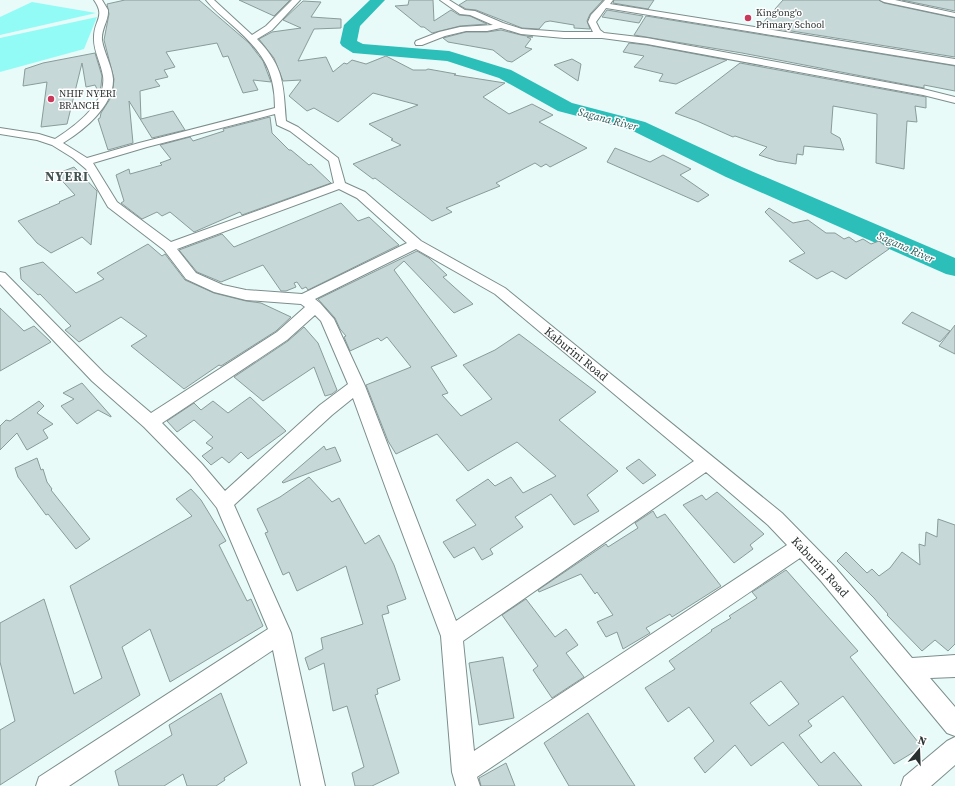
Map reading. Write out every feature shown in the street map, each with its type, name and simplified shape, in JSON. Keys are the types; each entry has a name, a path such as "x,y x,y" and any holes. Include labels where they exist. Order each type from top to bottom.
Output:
{"street":[{"path":"56,143 71,134 85,121 107,92 108,79 97,38 105,10 98,0"},
{"path":"169,247 340,185 334,160 294,129 281,123 279,82 273,67 253,38 210,0"},
{"path":"253,38 269,28 296,0"},
{"path":"444,0 462,12 472,13 511,29 533,33 602,35 647,41 923,92 955,100"},
{"path":"884,0 955,15"},
{"path":"602,35 597,32 592,22 594,17 606,2 955,62"},
{"path":"419,43 445,32 467,28 492,28 500,25"},
{"path":"85,162 143,145 280,110"},
{"path":"0,131 39,137 56,143 85,162 91,167 112,204 169,247 191,276 220,289 309,302 327,319 357,386 402,508 452,636 466,779 801,546"},
{"name":"Kaburini Road","path":"340,185 360,195 416,244 500,291 775,519 828,574 955,726"},
{"path":"150,422 282,336 309,302 416,244"},
{"path":"0,276 98,377 150,422 196,469 224,503 280,633 313,786"},
{"path":"224,503 326,410 357,386"},
{"path":"452,636 707,462"},
{"path":"48,786 280,633"},
{"path":"908,669 955,666"},
{"path":"913,786 955,749"}],"shaded area":[{"path":"32,2 96,13 0,35 0,17"},
{"path":"97,17 84,49 0,72 0,38"}],"building":[{"path":"125,0 199,0 249,43 263,61 271,82 253,80 258,90 243,93 228,56 223,57 217,43 166,52 175,67 164,70 168,77 155,80 160,86 140,91 141,119 173,111 185,130 152,138 129,101 133,143 108,150 98,119 100,118 101,113 110,99 114,79 104,40 109,14 107,4"},
{"path":"239,0 290,0 274,16"},
{"path":"409,0 433,0 434,21 451,10 459,15 470,16 487,24 460,26 432,33 424,27 421,27 395,6 408,5"},
{"path":"467,0 603,0 590,14 587,21 590,29 574,28 574,25 550,21 545,22 539,29 522,28 476,10 466,9 459,5"},
{"path":"614,0 654,0 648,9 613,3"},
{"path":"783,0 879,0 884,3 955,18 955,57 760,26"},
{"path":"902,0 955,0 955,11"},
{"path":"303,1 321,2 311,17 341,19 341,28 314,29 298,61 326,57 333,72 344,63 347,64 352,60 366,64 386,56 413,70 428,69 456,74 454,75 505,83 483,97 509,114 532,104 553,115 539,122 587,148 550,167 546,164 541,167 535,163 496,183 500,186 446,208 452,212 432,221 375,178 373,179 353,164 401,145 391,140 393,139 369,124 418,105 373,93 338,122 314,108 307,111 289,96 301,80 283,81 274,58 259,39 272,32 301,28 283,20"},
{"path":"607,10 643,16 639,23 602,17"},
{"path":"646,16 955,66 955,91 924,85 924,88 742,53 634,35"},
{"path":"501,30 533,37 527,37 531,39 525,47 532,49 512,62 507,61 493,50 448,42 443,38 466,32"},
{"path":"629,43 727,60 676,84 659,81 663,74 634,67 644,56 623,52"},
{"path":"95,53 102,76 99,93 95,85 86,87 82,63 67,124 41,127 47,82 23,86 25,69 43,63"},
{"path":"572,59 581,64 578,81 554,65"},
{"path":"740,63 926,97 926,108 915,106 917,122 907,121 904,169 876,163 877,114 833,106 831,133 840,138 844,150 804,146 803,155 797,154 796,164 777,161 759,155 767,147 735,136 733,137 675,113"},
{"path":"270,117 272,133 289,150 309,165 311,164 331,183 242,215 240,212 194,232 170,212 162,216 157,212 142,219 121,203 124,201 116,175 129,169 130,174 162,165 160,163 171,159 160,145 190,137 193,141 224,131 223,129"},
{"path":"615,148 650,162 663,155 691,169 680,175 709,195 698,202 607,162"},
{"path":"74,167 97,191 91,245 82,237 51,253 37,243 18,221 75,195 56,174"},
{"path":"341,203 358,221 369,217 399,245 308,290 306,287 302,289 297,282 294,283 296,287 286,291 281,291 263,265 221,282 197,272 179,250 222,234 234,247"},
{"path":"769,208 793,223 808,220 826,233 835,233 844,239 849,237 856,242 863,239 871,244 879,241 889,249 846,279 832,271 817,279 789,261 805,253 765,212"},
{"path":"148,244 162,256 165,254 185,280 214,293 261,303 291,317 276,331 221,366 219,365 184,389 131,346 147,336 121,317 79,342 65,330 71,326 40,294 38,295 21,279 20,268 43,262 76,293 104,279 97,273"},
{"path":"417,251 429,258 447,275 443,277 473,304 454,313 404,261 394,270 457,356 431,367 448,393 442,395 461,416 492,399 463,365 495,350 519,334 596,392 559,420 618,471 587,495 599,511 574,525 551,494 515,517 523,527 490,549 493,554 482,560 474,547 454,558 443,542 476,525 456,500 488,479 495,486 511,477 523,493 556,476 517,442 468,471 437,434 396,454 388,441 366,385 411,367 387,337 381,341 378,338 350,351 344,337 346,336 340,329 335,318 318,299"},
{"path":"0,308 24,331 34,326 51,342 0,371"},
{"path":"912,312 950,331 940,342 902,323"},
{"path":"955,325 955,354 939,346"},
{"path":"304,327 318,343 337,390 332,394 325,396 314,367 263,401 234,377 288,341"},
{"path":"82,383 111,417 98,410 77,424 61,406 74,399 63,393"},
{"path":"250,397 286,431 248,459 241,452 229,463 222,457 211,465 202,456 213,448 206,443 213,437 194,420 177,432 167,421 194,403 201,410 213,401 228,413"},
{"path":"39,401 44,406 37,413 53,424 43,430 48,438 27,450 17,433 0,450 0,426 6,420 10,421"},
{"path":"324,446 326,450 335,447 341,461 283,483 282,482"},
{"path":"37,458 41,470 43,469 47,482 52,489 51,490 90,539 76,549 48,514 46,515 18,477 15,468"},
{"path":"639,459 656,475 643,484 626,468"},
{"path":"309,477 332,502 339,498 365,544 379,535 394,565 406,599 387,606 389,613 382,615 400,680 377,689 378,694 375,695 399,773 372,786 355,786 352,773 364,767 347,706 333,711 324,663 309,670 305,658 323,649 321,638 363,624 346,566 297,591 289,572 283,575 265,533 268,532 257,509 280,497"},
{"path":"191,489 201,500 226,541 219,545 247,601 251,599 263,626 170,682 150,629 122,647 140,695 0,785 0,730 15,721 0,662 0,623 44,599 74,694 102,678 70,586 192,516 176,499"},
{"path":"717,492 764,534 750,545 753,549 734,563 683,505 702,495 706,500"},
{"path":"653,511 657,518 665,514 721,586 672,617 670,614 646,628 650,633 623,649 617,632 606,637 597,622 613,615 597,592 595,594 581,574 539,592 538,590 606,544 608,547 638,528 635,523"},
{"path":"938,519 955,525 955,644 948,651 935,640 922,651 887,615 888,614 874,598 837,561 846,552 867,573 872,569 879,576 890,568 902,552 920,565 919,544 925,546 926,532 937,537"},
{"path":"786,570 858,651 850,657 922,747 894,764 843,696 808,721 812,726 799,735 821,763 834,752 862,786 819,786 783,742 751,766 735,745 705,773 694,758 714,741 689,707 668,722 645,688 675,669 669,661 712,631 711,630 731,618 729,616 757,598 752,592","holes":["781,681 799,704 769,726 750,703"]},
{"path":"526,599 555,637 566,629 578,645 566,653 584,677 552,698 533,670 538,666 502,615"},
{"path":"503,657 514,718 479,725 469,663"},
{"path":"221,693 247,763 224,778 225,780 216,786 187,786 183,774 164,786 119,786 115,771 172,735 169,725"},
{"path":"588,713 635,786 569,786 544,743"},
{"path":"506,763 515,786 481,786 479,778"}],"waterway":[{"name":"Sagana River","path":"378,0 352,25 348,43 359,49 449,56 505,74 565,107 638,126 734,172 955,268"}],"place":[{"name":"King'ong'o Primary School","path":"748,18"},
{"name":"NHIF NYERI BRANCH","path":"51,99"}],"district":[{"name":"NYERI","path":"67,176"}]}
